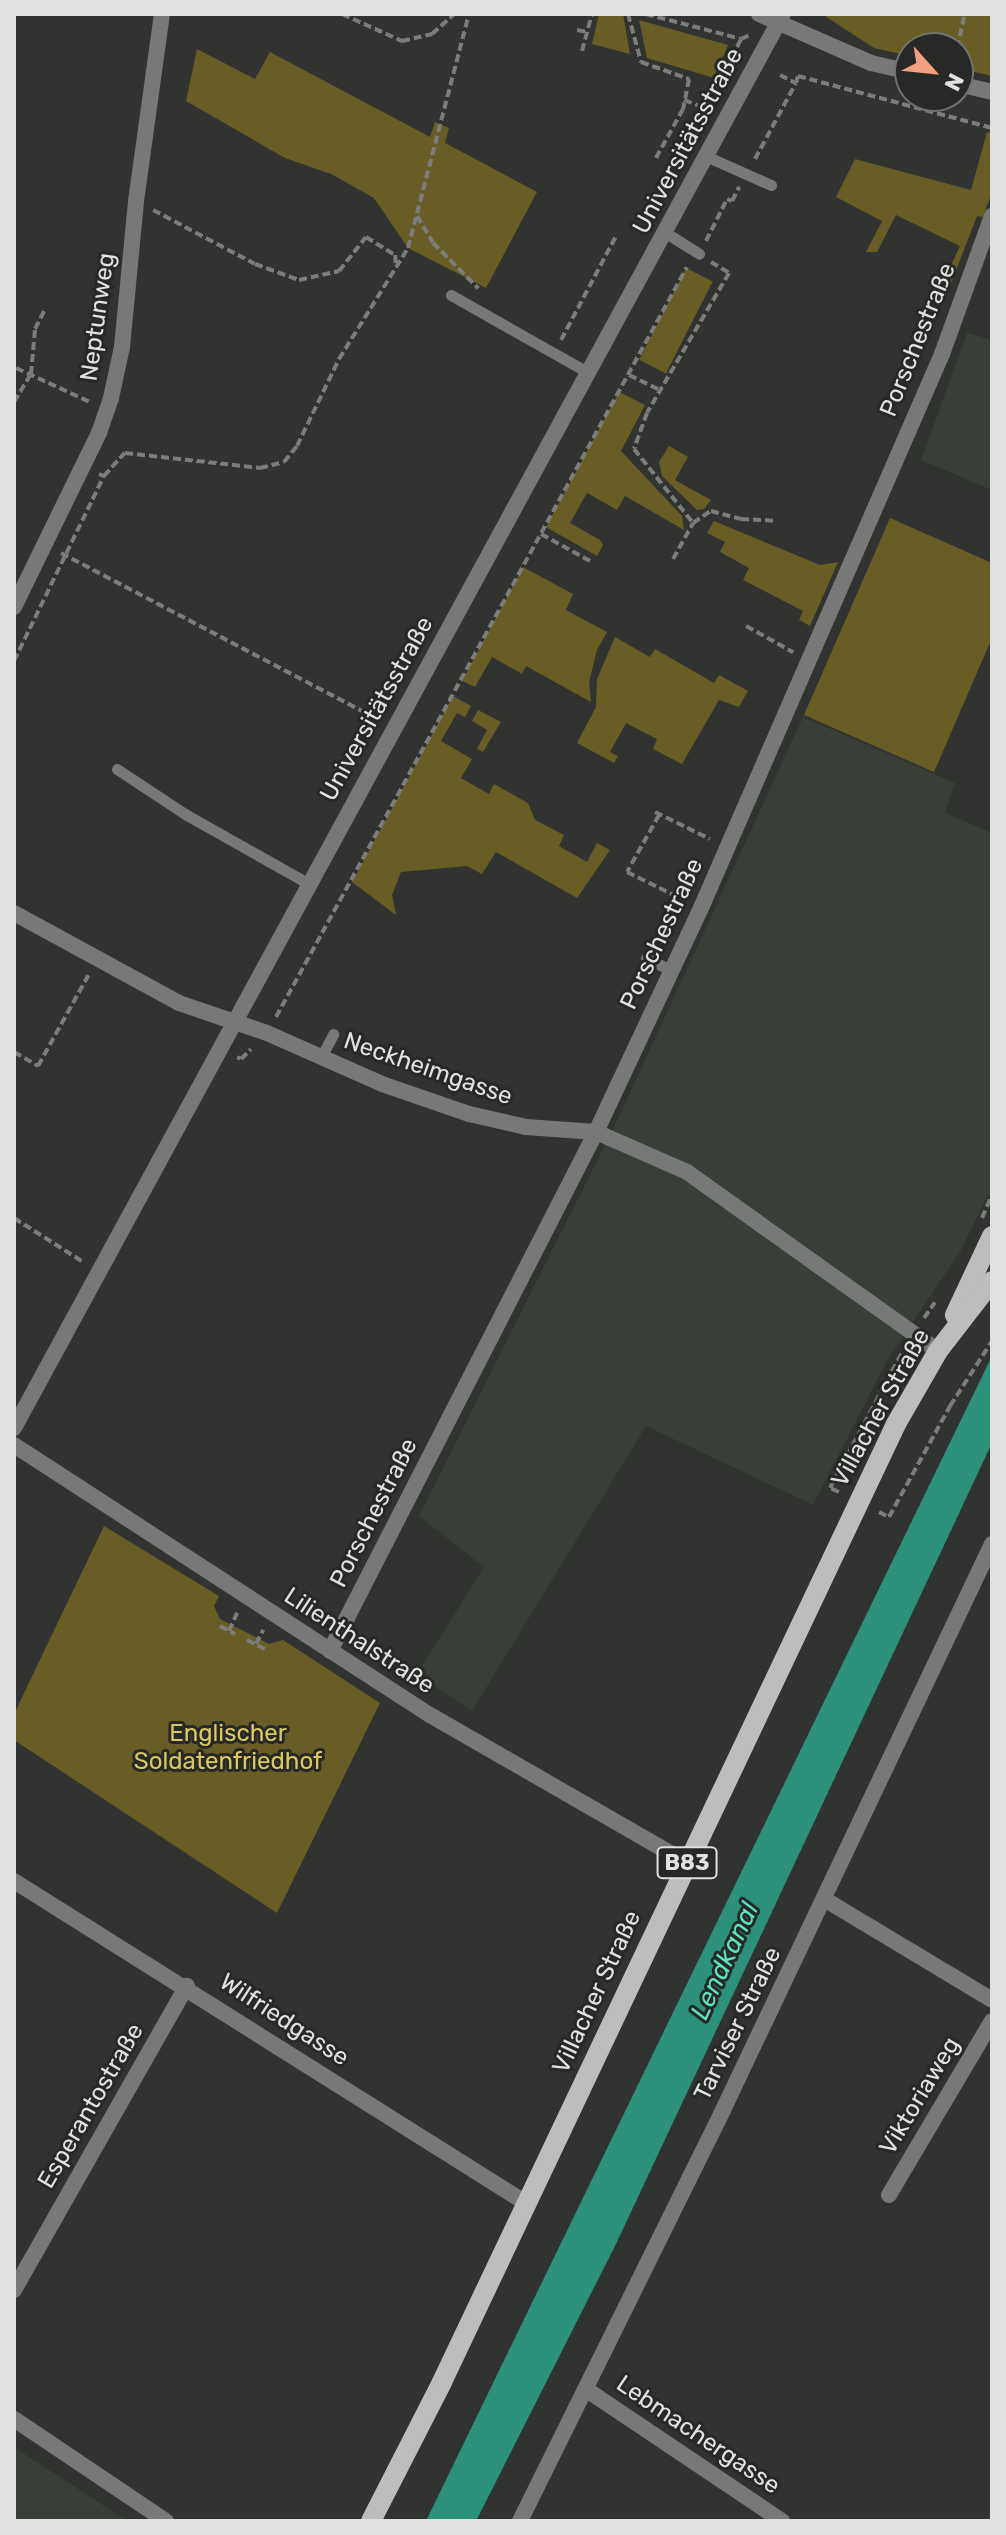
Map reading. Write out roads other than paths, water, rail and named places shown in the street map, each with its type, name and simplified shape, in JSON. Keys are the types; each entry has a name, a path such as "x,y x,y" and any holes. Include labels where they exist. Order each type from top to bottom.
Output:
{"main road":[{"path":"938,1351 992,1236"},
{"name":"Villacher Straße","path":"371,2521 442,2382 883,1450 938,1351 992,1281"}],"street":[{"name":"Neptunweg","path":"14,607 107,410 122,347 136,201 162,14"},
{"path":"759,14 781,17 871,63 894,68"},
{"name":"Universitätsstraße","path":"14,1428 708,157 781,17"},
{"name":"Porschestraße","path":"330,1651 596,1132 701,908 942,354 992,216"},
{"name":"Neckheimgasse","path":"14,913 179,1003 267,1033 382,1084 469,1114 526,1127 596,1132 687,1172 938,1351"},
{"name":"Lilienthalstraße","path":"14,1445 430,1715 687,1863"},
{"name":"Tarviser Straße","path":"520,2521 587,2390 992,1544"},
{"name":"Wilfriedgasse","path":"14,1881 187,1986 526,2203"},
{"path":"824,1899 992,2000"},
{"name":"Esperantostraße","path":"14,2290 187,1986"},
{"name":"Viktoriaweg","path":"889,2195 992,2021"},
{"name":"Lebmachergasse","path":"587,2390 782,2521"},
{"path":"14,2419 166,2521"}],"lane":[{"path":"708,157 771,185"},
{"path":"666,233 699,254"},
{"path":"451,295 589,373"},
{"path":"117,769 185,814 309,884"},
{"path":"646,958 671,970"},
{"path":"321,1057 333,1034"}],"water":[{"name":"Lendkanal","path":"992,1356 992,1443 615,2246 476,2521 426,2521"}],"park label":[{"name":"Englischer Soldatenfriedhof","path":"228,1748"}]}
